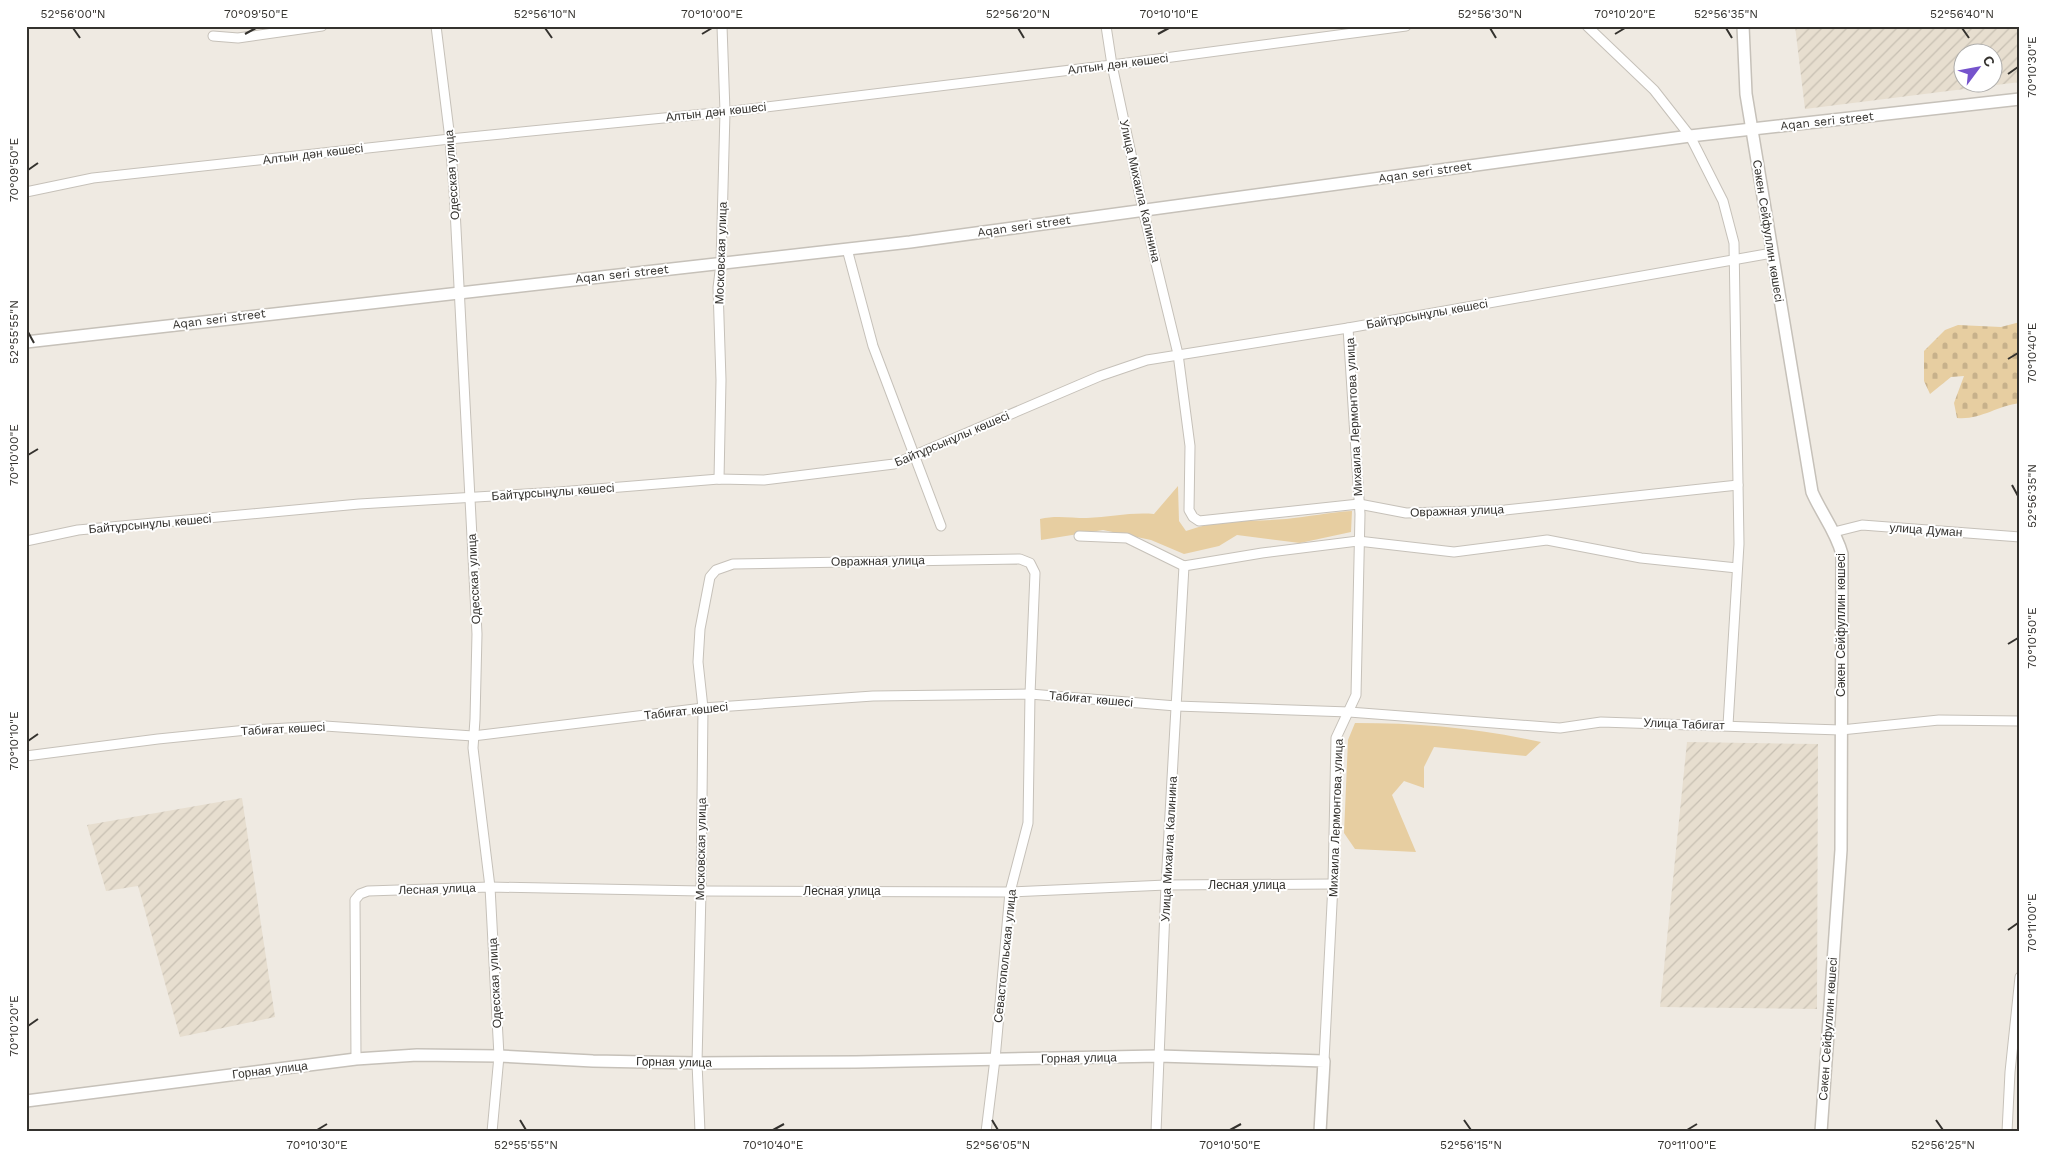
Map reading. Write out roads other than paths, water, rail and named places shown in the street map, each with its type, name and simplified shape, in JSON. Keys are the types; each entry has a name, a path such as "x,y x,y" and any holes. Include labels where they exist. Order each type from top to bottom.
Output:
{"street":[{"path":"212,36 238,38 322,26"},
{"name":"Одесская улица","path":"436,26 450,139 478,634 476,719 473,748 490,887 499,1056 492,1132"},
{"name":"Московская улица","path":"718,479 721,380 718,288 721,262 725,112 722,26"},
{"name":"Улица Михаила Калинина","path":"1106,26 1112,65 1143,210 1178,354"},
{"name":"Алтын дән көшесі","path":"26,192 93,178 450,139 725,112 1112,65 1406,26"},
{"path":"1587,26 1654,90 1690,136 1723,201 1734,243 1738,485 1737,568 1728,725"},
{"name":"Сәкен Сейфуллин көшесі","path":"1743,26 1746,94 1812,492 1820,511 1834,532 1842,554 1841,850 1821,1132"},
{"name":"Aqan seri street","path":"26,342 919,241 1690,136 2020,99"},
{"path":"847,248 873,346 941,526"},
{"name":"Байтұрсынұлы көшесі","path":"26,541 88,529 359,504 559,492 718,479 764,480 894,464 1100,376 1147,360 1348,328 1772,253"},
{"name":"Михаила Лермонтова улица","path":"1320,1132 1333,884 1336,738 1356,695 1359,504 1348,328"},
{"name":"Овражная улица","path":"1178,354 1190,446 1189,510 1193,517 1199,521 1359,504 1406,513 1505,510 1738,485"},
{"name":"улица Думан","path":"1834,532 1862,525 2020,537"},
{"path":"1080,536 1126,538 1184,566 1262,553 1358,541 1454,552 1547,540 1641,558 1737,568"},
{"name":"Овражная улица","path":"716,570 733,564 1020,559 1030,563 1035,573"},
{"name":"Улица Михаила Калинина","path":"1156,1132 1166,885 1184,566"},
{"name":"Московская улица","path":"700,1132 697,1063 703,708 698,662 700,629 710,577 716,570"},
{"name":"Севастопольская улица","path":"986,1132 995,1059 1010,892 1028,823 1030,694 1035,573"},
{"name":"Табиғат көшесі","path":"26,756 158,738 247,730 326,726 473,736 703,708 872,696 1030,694 1176,706 1349,712"},
{"name":"Улица Табигат","path":"1349,712 1560,728 1601,722 1841,730 1940,720 2020,721"},
{"name":"Лесная улица","path":"356,1059 354,900 360,894 368,891 490,887 701,891 1010,892 1166,885 1333,884"},
{"path":"2008,1132 2015,1073 2020,977"},
{"name":"Горная улица","path":"26,1101 356,1059 417,1055 697,1063 1159,1056 1324,1061"}]}
